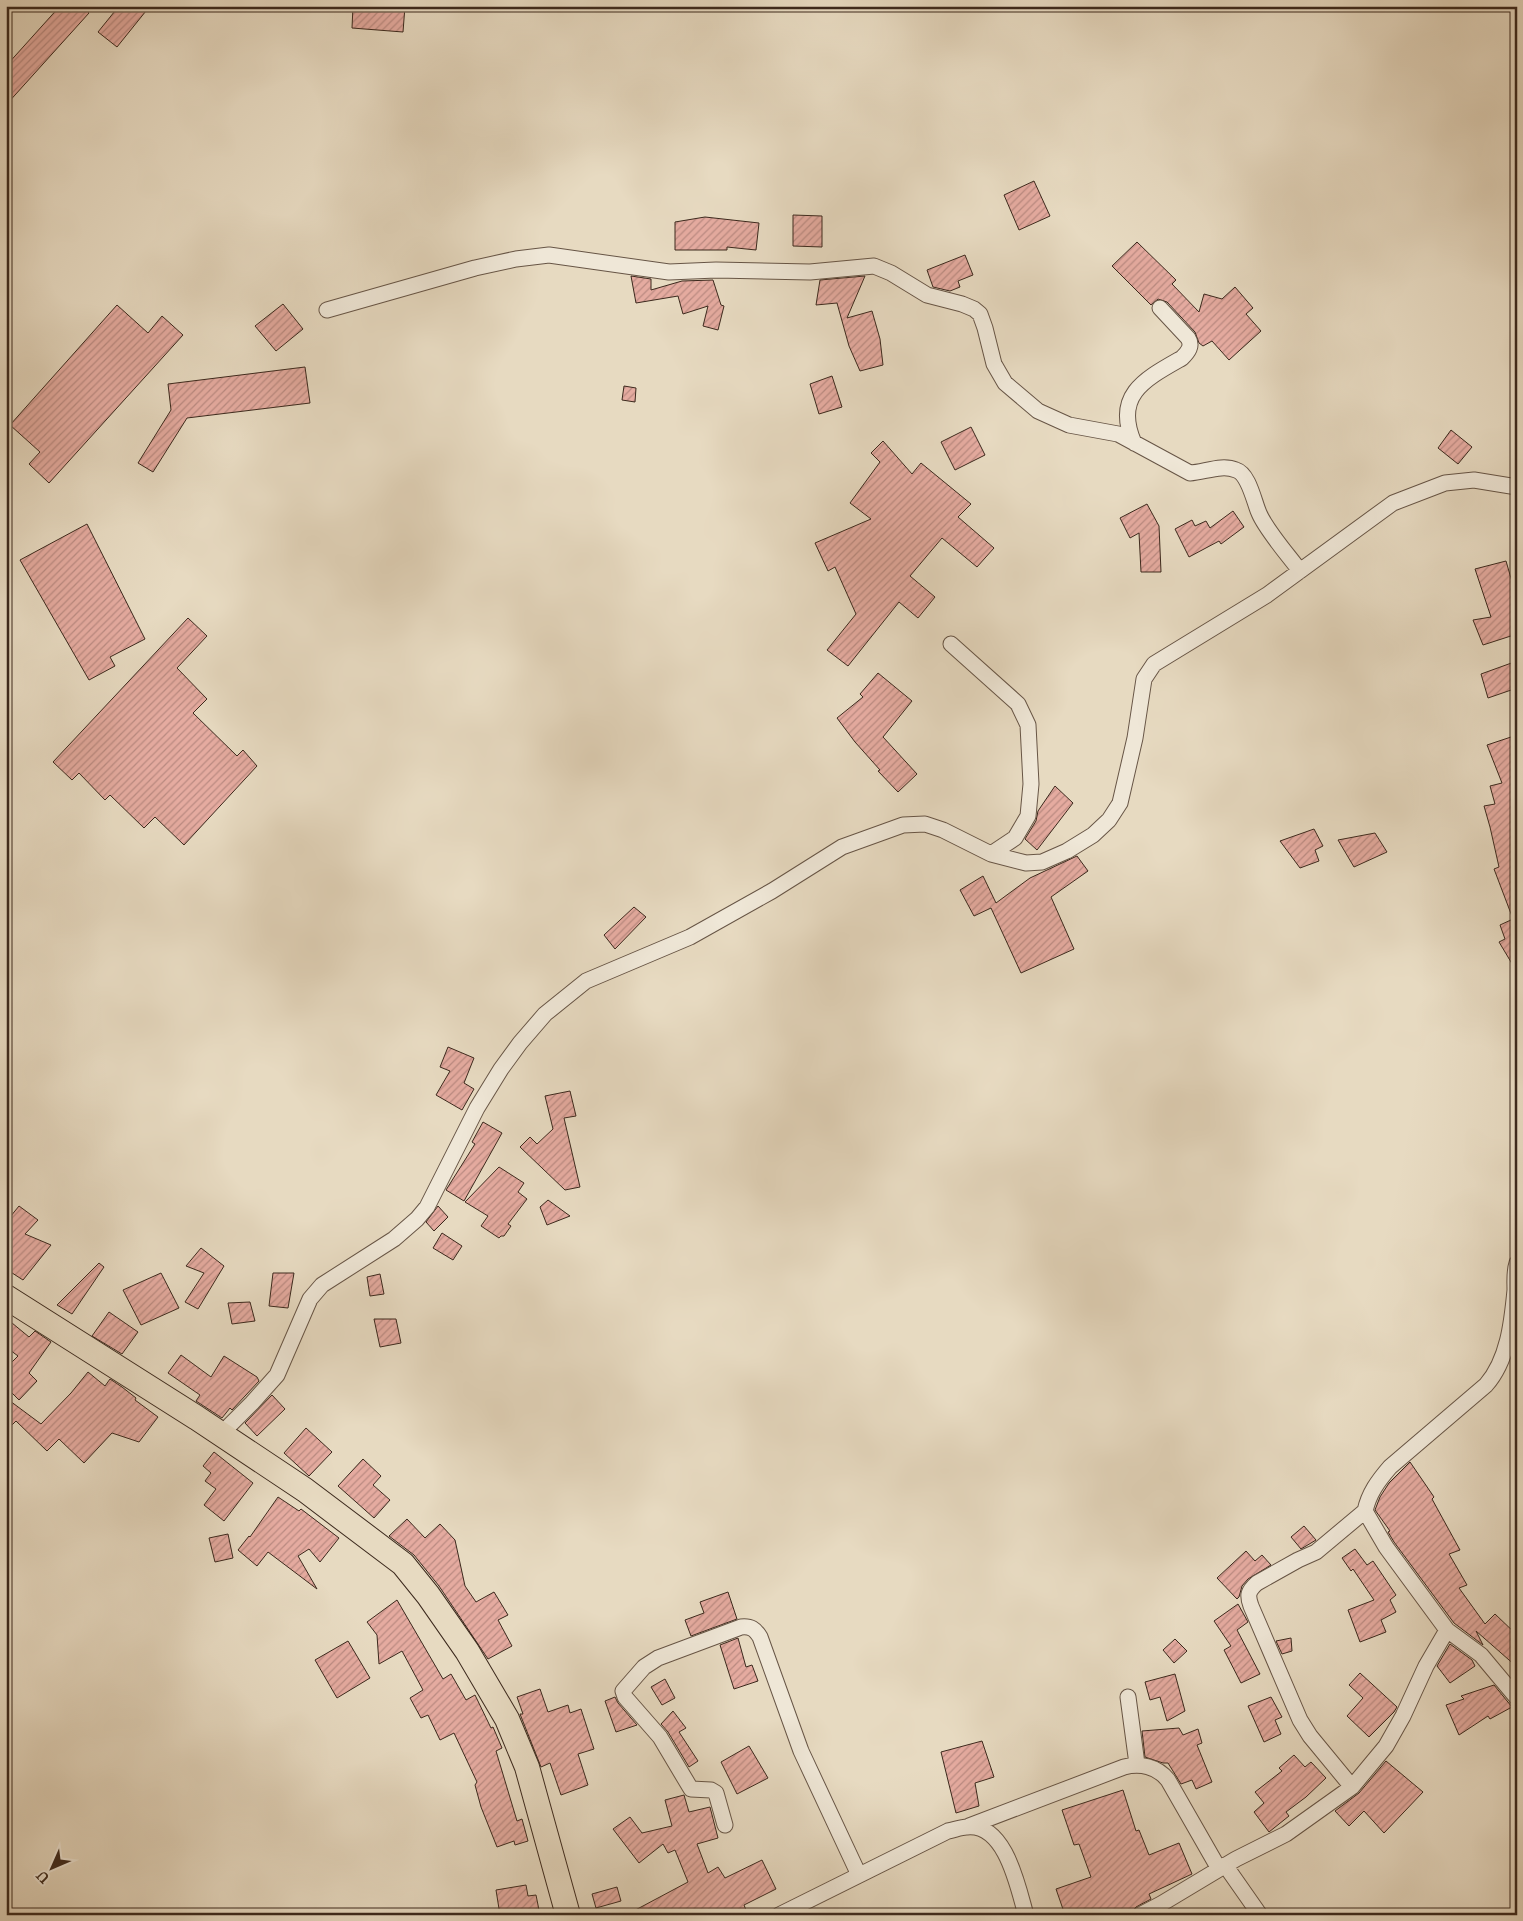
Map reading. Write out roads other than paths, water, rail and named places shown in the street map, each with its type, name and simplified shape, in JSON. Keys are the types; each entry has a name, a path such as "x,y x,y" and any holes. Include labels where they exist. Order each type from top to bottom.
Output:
{"main road":[{"path":"6,1297 305,1490 403,1564 428,1594 467,1651 507,1719 527,1767 568,1915"}],"street":[{"path":"327,310 475,268 516,259 549,256 669,272 716,270 810,272 874,266 927,295 974,309 983,321 994,364 1005,383 1038,411 1069,425 1118,434 1190,473 1224,467 1241,472 1246,478 1260,516 1300,571"},
{"path":"1134,443 1127,424 1126,410 1132,397 1142,382 1182,358 1190,347 1188,338 1160,308"},
{"path":"221,1434 252,1404 277,1374 310,1299 322,1284 394,1239 417,1219 427,1207 477,1108 515,1049 545,1014 586,981 690,937 842,847 903,825 925,824 943,830 991,854 1026,863 1042,862 1068,852 1093,835 1109,820 1120,802 1135,738 1144,679 1148,670 1154,664 1267,595 1393,503 1445,483 1474,480 1517,487"},
{"path":"950,644 1018,704 1028,725 1031,784 1028,816 1015,838 991,854"},
{"path":"1352,1787 1310,1736 1300,1720 1248,1599 1249,1591 1257,1583 1320,1549 1365,1511 1368,1498 1373,1489 1390,1467 1486,1385 1494,1375 1504,1352 1513,1308 1517,1263"},
{"path":"1365,1511 1386,1546 1447,1630 1480,1655 1517,1698"},
{"path":"725,1824 716,1793 711,1790 691,1789 660,1737 625,1698 623,1691 644,1667 658,1658 741,1627 749,1627 755,1630 760,1637 802,1751 860,1876"},
{"path":"1140,1915 1222,1867 1286,1834 1352,1787 1386,1746 1403,1716 1426,1666 1447,1630"},
{"path":"1128,1697 1137,1764"},
{"path":"779,1915 948,1831 969,1826 1124,1767 1137,1764 1154,1768 1168,1780 1222,1867 1260,1915"},
{"path":"969,1826 990,1835 1005,1852 1026,1915"}]}
